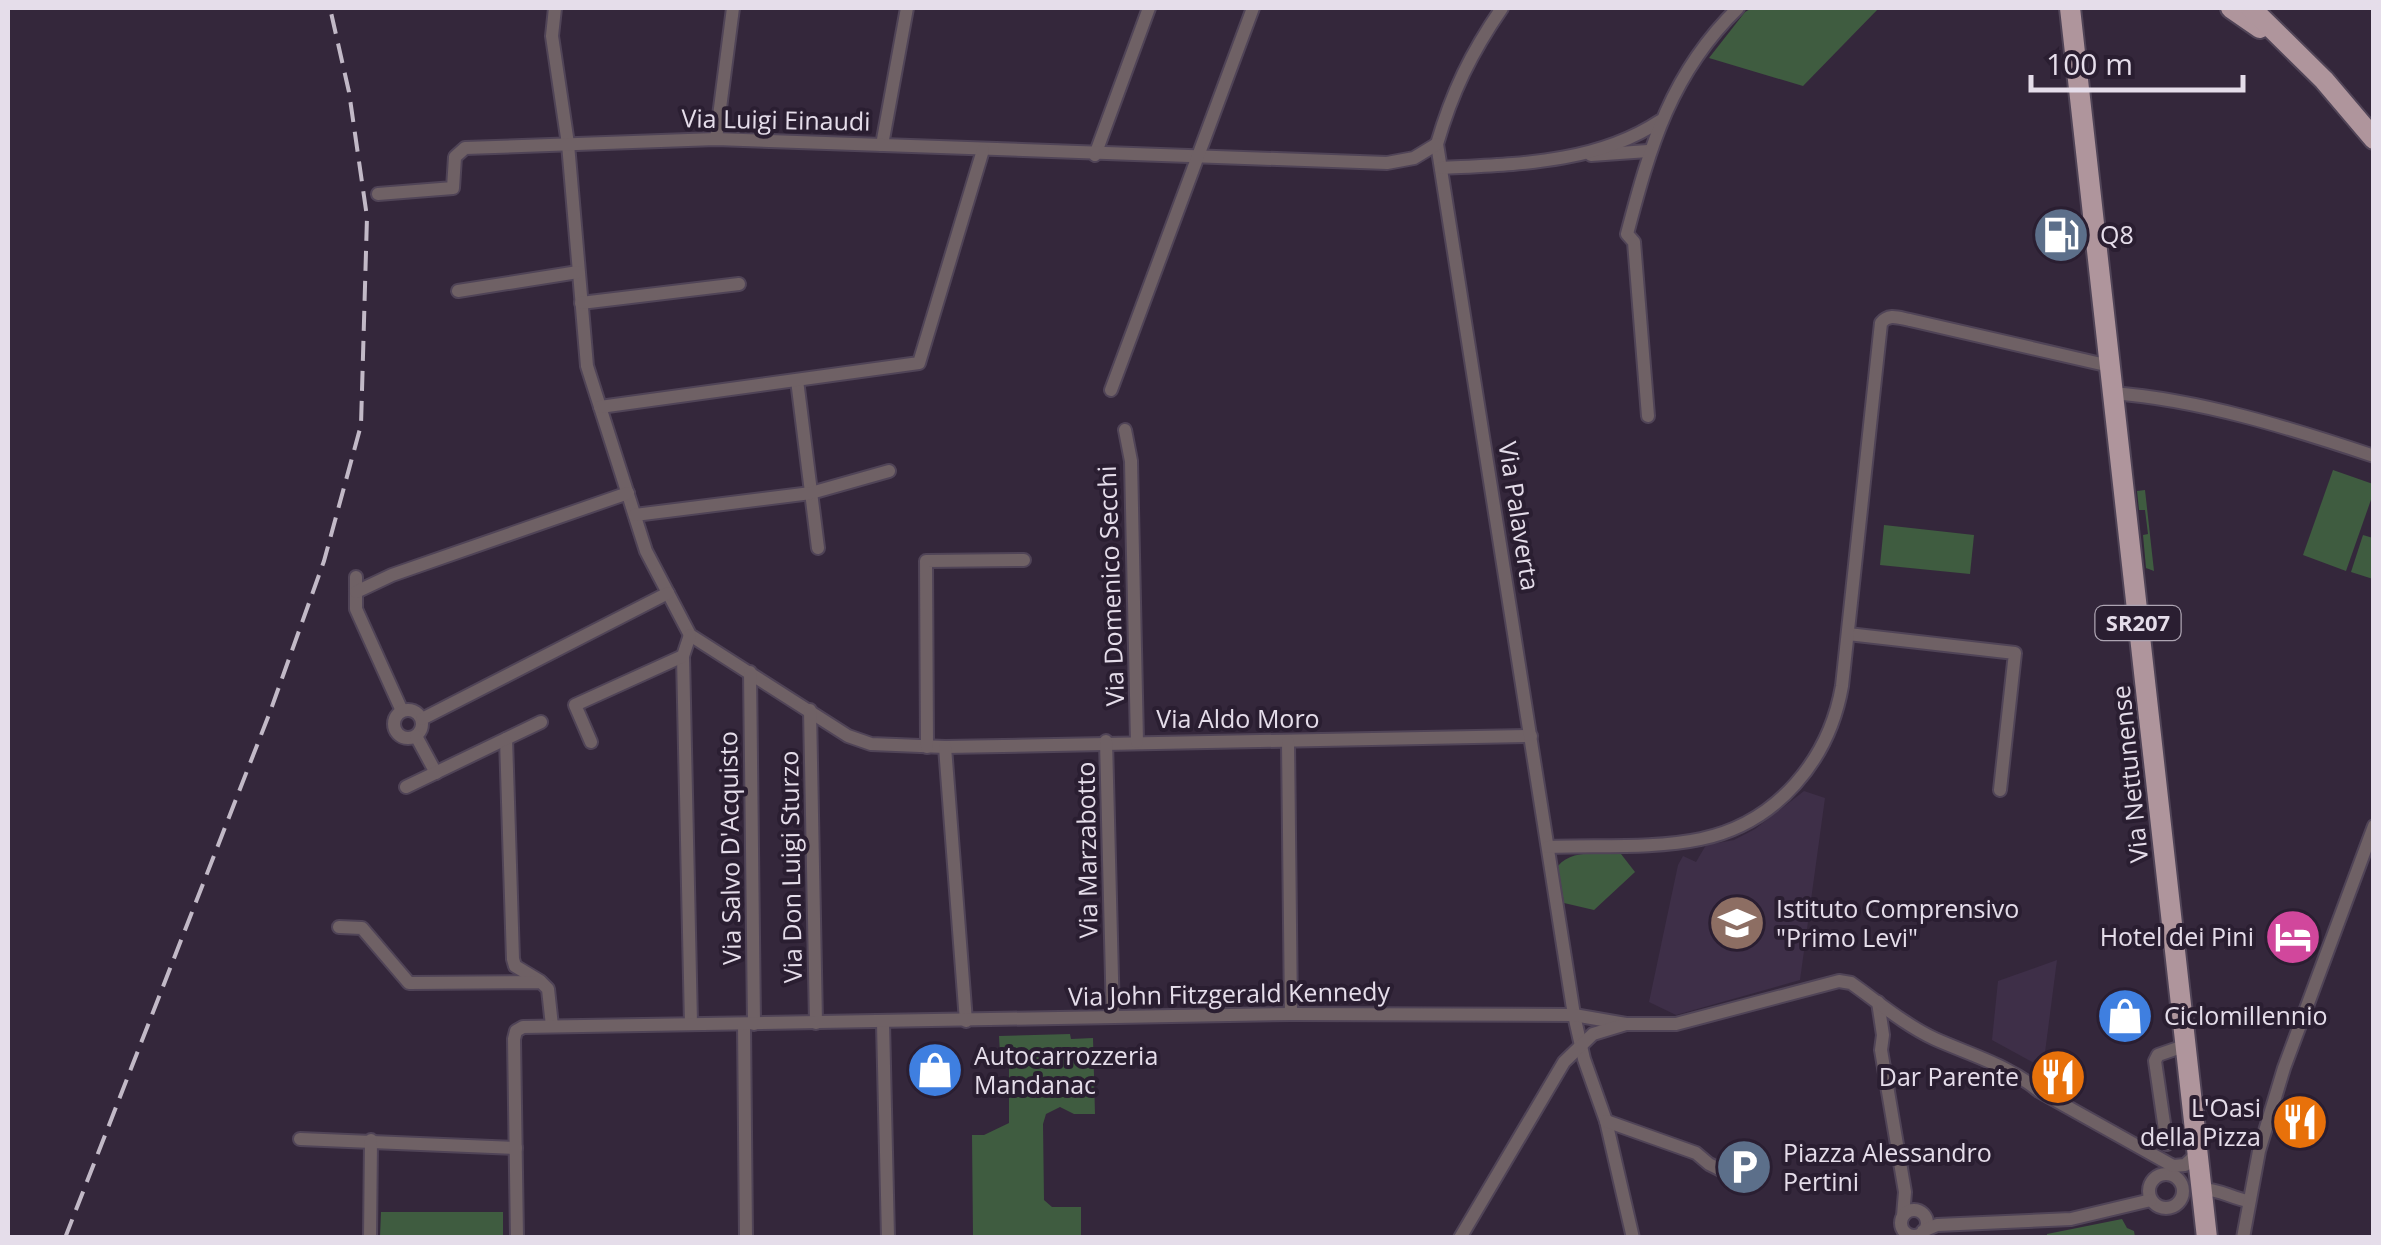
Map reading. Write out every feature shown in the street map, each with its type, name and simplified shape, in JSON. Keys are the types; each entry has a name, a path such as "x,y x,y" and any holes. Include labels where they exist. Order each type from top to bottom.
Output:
{"main road":[{"name":"Via Nettunense","path":"2070,8 2207,1238"},
{"path":"2231,8 2299,54"},
{"path":"2251,8 2372,133"}],"street":[{"path":"555,8 552,36 568,144 587,366 646,552 690,636 684,656 691,1024"},
{"path":"716,139 733,8"},
{"path":"882,145 907,8"},
{"path":"1095,154 1149,8"},
{"path":"1111,390 1253,8"},
{"name":"Via Palaverta","path":"1502,8 1470,56 1448,105 1437,144 1574,1015 1606,1122 1634,1238"},
{"path":"1648,416 1634,242 1627,234 1648,150 1680,80 1738,8"},
{"path":"1441,168 1529,163 1583,154 1638,135 1662,120"},
{"name":"Via Luigi Einaudi","path":"568,144 716,139 1387,163 1414,158 1437,144"},
{"path":"378,194 453,188 455,157 465,148 568,144"},
{"path":"600,407 919,363 984,150"},
{"path":"1583,154 1648,150"},
{"path":"458,292 578,272"},
{"path":"580,303 740,284"},
{"path":"1548,847 1687,842 1726,832 1755,818 1784,796 1820,753 1838,706 1884,319 1900,318 2110,366"},
{"path":"797,380 818,548"},
{"path":"2113,394 2143,396 2262,422 2374,456"},
{"name":"Via Domenico Secchi","path":"1124,430 1131,461 1138,742"},
{"path":"634,515 811,493 888,471"},
{"path":"356,592 392,575 628,494"},
{"path":"927,746 926,561 1024,560"},
{"path":"356,578 356,609 402,711"},
{"path":"422,719 668,593"},
{"path":"1848,634 2014,653 2000,790"},
{"name":"Via Aldo Moro","path":"690,636 860,741 945,746 1530,736"},
{"path":"592,742 575,705 684,656"},
{"name":"Via Salvo D'Acquisto","path":"749,1024 750,672"},
{"path":"411,710 422,719 416,736 402,738 396,731 395,718 402,711 411,710"},
{"name":"Via Don Luigi Sturzo","path":"810,710 816,1023"},
{"path":"406,788 540,722"},
{"path":"416,736 436,773"},
{"path":"506,738 513,959 515,966 548,989 552,1026"},
{"name":"Via Marzabotto","path":"1106,741 1114,1018"},
{"path":"1288,742 1291,1014"},
{"path":"945,746 966,1021"},
{"path":"2243,1238 2258,1151 2284,1068 2374,826"},
{"path":"339,927 362,928 409,984 541,982"},
{"path":"1460,1238 1564,1062 1593,1034 1626,1024 1676,1024 1838,981 1850,983 1910,1025 2024,1079 2173,1166 2194,1160 2198,1152"},
{"path":"1878,1002 1881,1050 1905,1192 1902,1229 1916,1235 1937,1225 1956,1223 2070,1219 2152,1200"},
{"name":"Via John Fitzgerald Kennedy","path":"517,1238 516,1031 524,1027 1291,1014 1574,1015 1626,1024"},
{"path":"884,1023 888,1238"},
{"path":"746,1238 749,1024"},
{"path":"2168,1144 2156,1061 2158,1055 2184,1046"},
{"path":"1606,1122 1696,1153 1735,1178"},
{"path":"300,1139 516,1148"},
{"path":"370,1238 371,1140"},
{"path":"2168,1208 2182,1198 2182,1187 2176,1178 2165,1174 2155,1178 2149,1189 2158,1206 2168,1208 2216,1190 2248,1201"},
{"path":"1905,1192 1926,1224 1916,1235"},
{"path":"1903,1216 1910,1211 1956,1223"}],"shaded area":[{"name":"Istituto Comprensivo \"Primo Levi\"","path":"1804,791 1825,798 1800,980 1676,1015 1649,1002 1683,856 1696,862 1706,845 1734,840 1755,829"},
{"path":"2057,960 2043,1068 1992,1040 1998,981"}],"green space":[{"path":"1752,8 1879,8 1803,86 1709,58"},
{"path":"2333,470 2373,484 2346,571 2303,555"},
{"path":"2145,490 2154,571 2146,568 2143,535 2148,534 2145,510 2139,510 2137,491"},
{"path":"1884,525 1974,535 1970,574 1880,565"},
{"path":"2363,535 2373,538 2373,579 2351,572"},
{"path":"1621,854 1635,872 1594,910 1564,903 1558,866 1571,857"},
{"path":"1070,1034 1071,1039 1093,1038 1095,1114 1074,1114 1060,1107 1046,1114 1044,1200 1052,1207 1081,1207 1081,1237 973,1237 972,1135 984,1135 1009,1123 1009,1054 1000,1054 999,1036"},
{"path":"381,1212 503,1212 503,1237 380,1237"},
{"path":"2122,1219 2135,1237 2047,1237 2047,1234"}],"railway":[{"path":"65,1238 270,712 324,561 361,425 367,217 349,92 330,8"}],"place":[{"name":"Q8","path":"2061,235"},
{"name":"Istituto Comprensivo \"Primo Levi\"","path":"1737,923"},
{"name":"Hotel dei Pini","path":"2293,937"},
{"name":"Ciclomillennio","path":"2125,1016"},
{"name":"Autocarrozzeria Mandanac","path":"935,1070"},
{"name":"Dar Parente","path":"2058,1077"},
{"name":"L'Oasi della Pizza","path":"2300,1122"},
{"name":"Piazza Alessandro Pertini","path":"1744,1167"}]}
